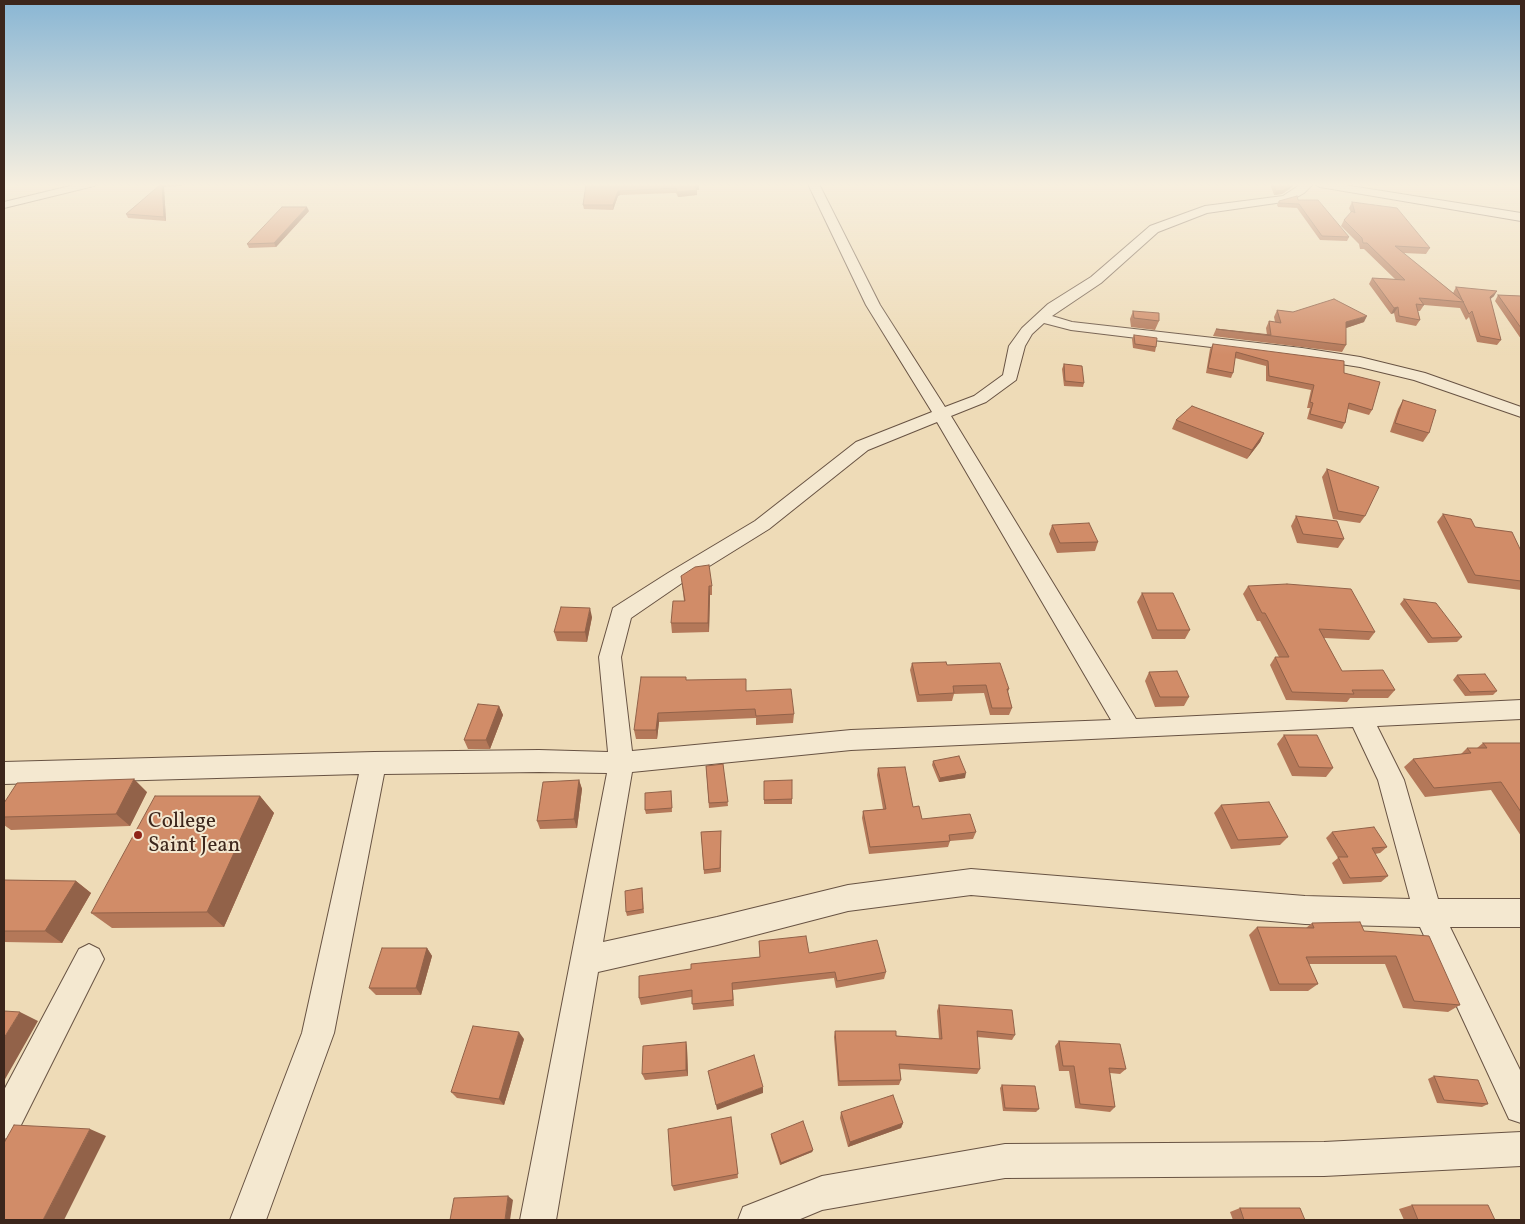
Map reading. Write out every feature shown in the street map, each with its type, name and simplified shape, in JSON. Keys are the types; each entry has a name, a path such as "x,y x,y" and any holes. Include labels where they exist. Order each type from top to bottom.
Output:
{"street":[{"path":"841,241 873,305 942,414 1129,729"},
{"path":"538,1220 621,763 610,657 621,614 675,578 762,525 862,446 980,399 1010,377 1017,346 1027,331 1053,307 1096,280 1140,241"},
{"path":"1043,318 1071,326 1302,353 1360,362 1419,376 1521,412"},
{"path":"4,773 374,763 621,763 851,740 1129,729 1521,709"},
{"path":"1361,718 1390,780 1428,913 1521,1108"},
{"path":"248,1220 318,1033 374,763"},
{"path":"586,960 717,931 848,898 971,882 1305,910 1521,913"},
{"path":"4,1123 89,958"},
{"path":"756,1220 822,1192 1006,1161 1324,1159 1521,1149"}],"building":[{"path":"250,241 276,241 274,243 247,244"},
{"path":"1363,241 1424,241 1430,248 1395,246 1464,302 1419,298 1424,305 1416,304 1420,320 1399,316 1398,307 1394,308 1372,278 1405,280 1367,243 1363,243"},
{"path":"1456,287 1497,291 1490,297 1501,340 1480,336 1472,311 1469,314"},
{"path":"1498,295 1521,296 1521,328"},
{"path":"1334,299 1367,316 1346,322 1346,345 1216,329 1271,335 1269,321 1281,323 1277,310 1293,312"},
{"path":"1133,311 1159,313 1159,321 1134,318"},
{"path":"1134,335 1157,338 1156,347 1135,344"},
{"path":"1213,344 1344,361 1344,373 1380,382 1372,410 1349,403 1345,423 1310,414 1313,403 1310,402 1314,385 1269,376 1268,361 1236,352 1233,373 1208,368"},
{"path":"1064,364 1082,366 1084,383 1065,381"},
{"path":"1403,400 1436,410 1429,433 1395,423"},
{"path":"1192,406 1264,433 1252,450 1176,420"},
{"path":"1327,469 1379,487 1365,516 1338,511"},
{"path":"1443,514 1471,519 1475,527 1512,532 1521,551 1521,581 1475,575"},
{"path":"1296,516 1337,521 1344,539 1303,534"},
{"path":"1089,523 1098,542 1060,543 1052,525"},
{"path":"709,565 712,586 709,586 708,623 671,623 673,601 685,601 681,576 695,567"},
{"path":"1287,584 1351,589 1375,632 1319,629 1342,671 1383,670 1395,690 1352,690 1354,694 1292,692 1275,657 1289,657 1248,586"},
{"path":"1142,593 1173,593 1190,630 1157,630"},
{"path":"1404,599 1436,603 1462,637 1432,638"},
{"path":"561,607 590,608 585,632 554,632"},
{"path":"946,662 947,665 1000,663 1009,689 1007,689 1012,708 992,708 986,685 953,686 954,693 919,695 912,663"},
{"path":"1177,671 1189,697 1160,697 1149,672"},
{"path":"1485,674 1497,691 1470,692 1457,675"},
{"path":"641,677 686,677 686,680 746,679 746,691 791,689 794,714 756,716 755,709 658,713 656,730 634,730"},
{"path":"478,704 499,706 486,740 464,740"},
{"path":"1284,735 1317,735 1333,768 1299,767"},
{"path":"1483,743 1521,743 1521,812 1501,782 1434,788 1413,759 1471,753 1467,748 1487,748"},
{"path":"959,756 966,773 940,778 933,761"},
{"path":"723,764 728,802 709,803 706,766"},
{"path":"905,767 913,807 919,806 922,819 970,814 976,832 949,835 950,841 870,847 863,811 886,809 878,768"},
{"path":"134,779 116,814 4,817 4,803 17,783"},
{"path":"579,780 574,819 537,821 543,782"},
{"path":"792,780 792,799 764,800 764,781"},
{"path":"671,791 672,808 645,810 645,793"},
{"path":"155,796 260,796 207,912 91,913"},
{"path":"1269,802 1288,837 1238,840 1221,805"},
{"path":"1374,827 1387,847 1372,848 1388,876 1350,878 1338,857 1348,857 1332,832"},
{"path":"721,831 720,868 704,870 701,832"},
{"path":"4,880 76,881 45,931 4,931"},
{"path":"642,888 643,909 626,912 625,891"},
{"path":"1360,922 1364,931 1429,936 1460,1005 1414,1001 1396,956 1306,957 1318,984 1279,984 1257,927 1314,928 1312,923"},
{"path":"806,936 809,953 877,940 886,972 837,981 835,972 732,983 733,1000 692,1004 692,990 639,998 639,976 691,969 691,964 760,957 759,941"},
{"path":"382,948 427,948 416,988 369,988"},
{"path":"939,1005 1012,1010 1015,1035 977,1031 980,1069 899,1064 901,1080 839,1081 835,1031 896,1031 896,1036 942,1039"},
{"path":"4,1011 20,1012 4,1038"},
{"path":"473,1026 519,1032 499,1099 451,1092"},
{"path":"1059,1041 1120,1044 1126,1069 1109,1068 1115,1107 1080,1104 1074,1066 1063,1066"},
{"path":"686,1042 686,1070 642,1074 643,1046"},
{"path":"754,1055 763,1087 716,1105 708,1071"},
{"path":"1434,1076 1478,1080 1488,1104 1444,1100"},
{"path":"1002,1085 1035,1086 1039,1109 1005,1108"},
{"path":"893,1095 903,1123 850,1142 841,1112"},
{"path":"731,1117 738,1174 672,1186 668,1129"},
{"path":"803,1121 813,1150 781,1163 771,1134"},
{"path":"14,1125 90,1129 43,1220 4,1220 4,1143"},
{"path":"508,1196 505,1220 450,1220 454,1198"},
{"path":"1412,1205 1488,1205 1495,1220 1418,1220"},
{"path":"1240,1208 1300,1208 1305,1220 1244,1220"}],"place":[{"name":"College Saint Jean","path":"138,835"}]}
